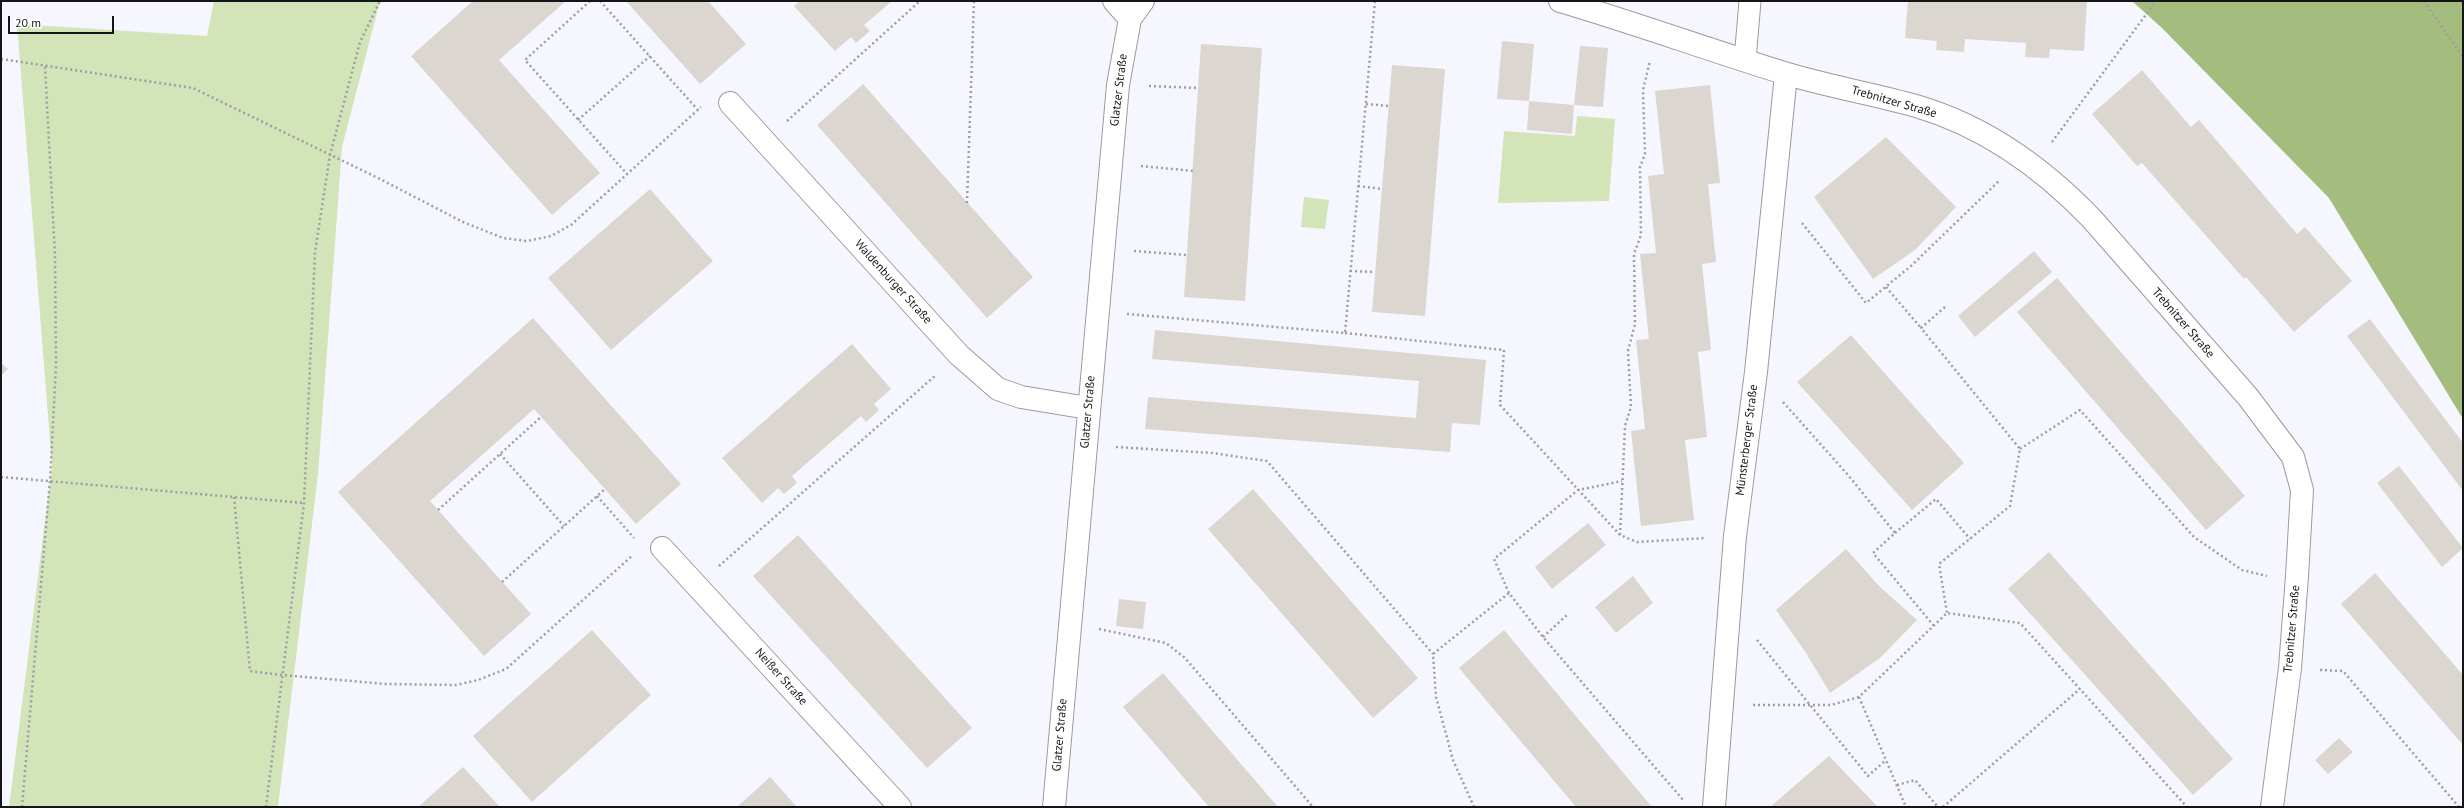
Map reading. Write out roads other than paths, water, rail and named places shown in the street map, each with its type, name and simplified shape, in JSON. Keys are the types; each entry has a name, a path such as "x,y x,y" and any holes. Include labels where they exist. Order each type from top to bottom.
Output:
{"street":[{"path":"1114,1 1130,19 1143,1"},
{"name":"Trebnitzer Straße","path":"1560,1 1786,74 1918,107 1977,130 2029,162 2069,195 2092,219 2252,402 2293,457 2302,490 2297,576 2290,668 2272,807"},
{"name":"Glatzer Straße","path":"1054,807 1088,408 1118,85 1130,19"},
{"name":"Münsterberger Straße","path":"1714,807 1735,536 1756,372 1786,74"},
{"name":"Waldenburger Straße","path":"730,103 959,355 998,389 1021,397 1088,408"},
{"name":"Neißer Straße","path":"652,547 697,586 900,807"}],"lane":[{"path":"1745,60 1750,1"}]}
